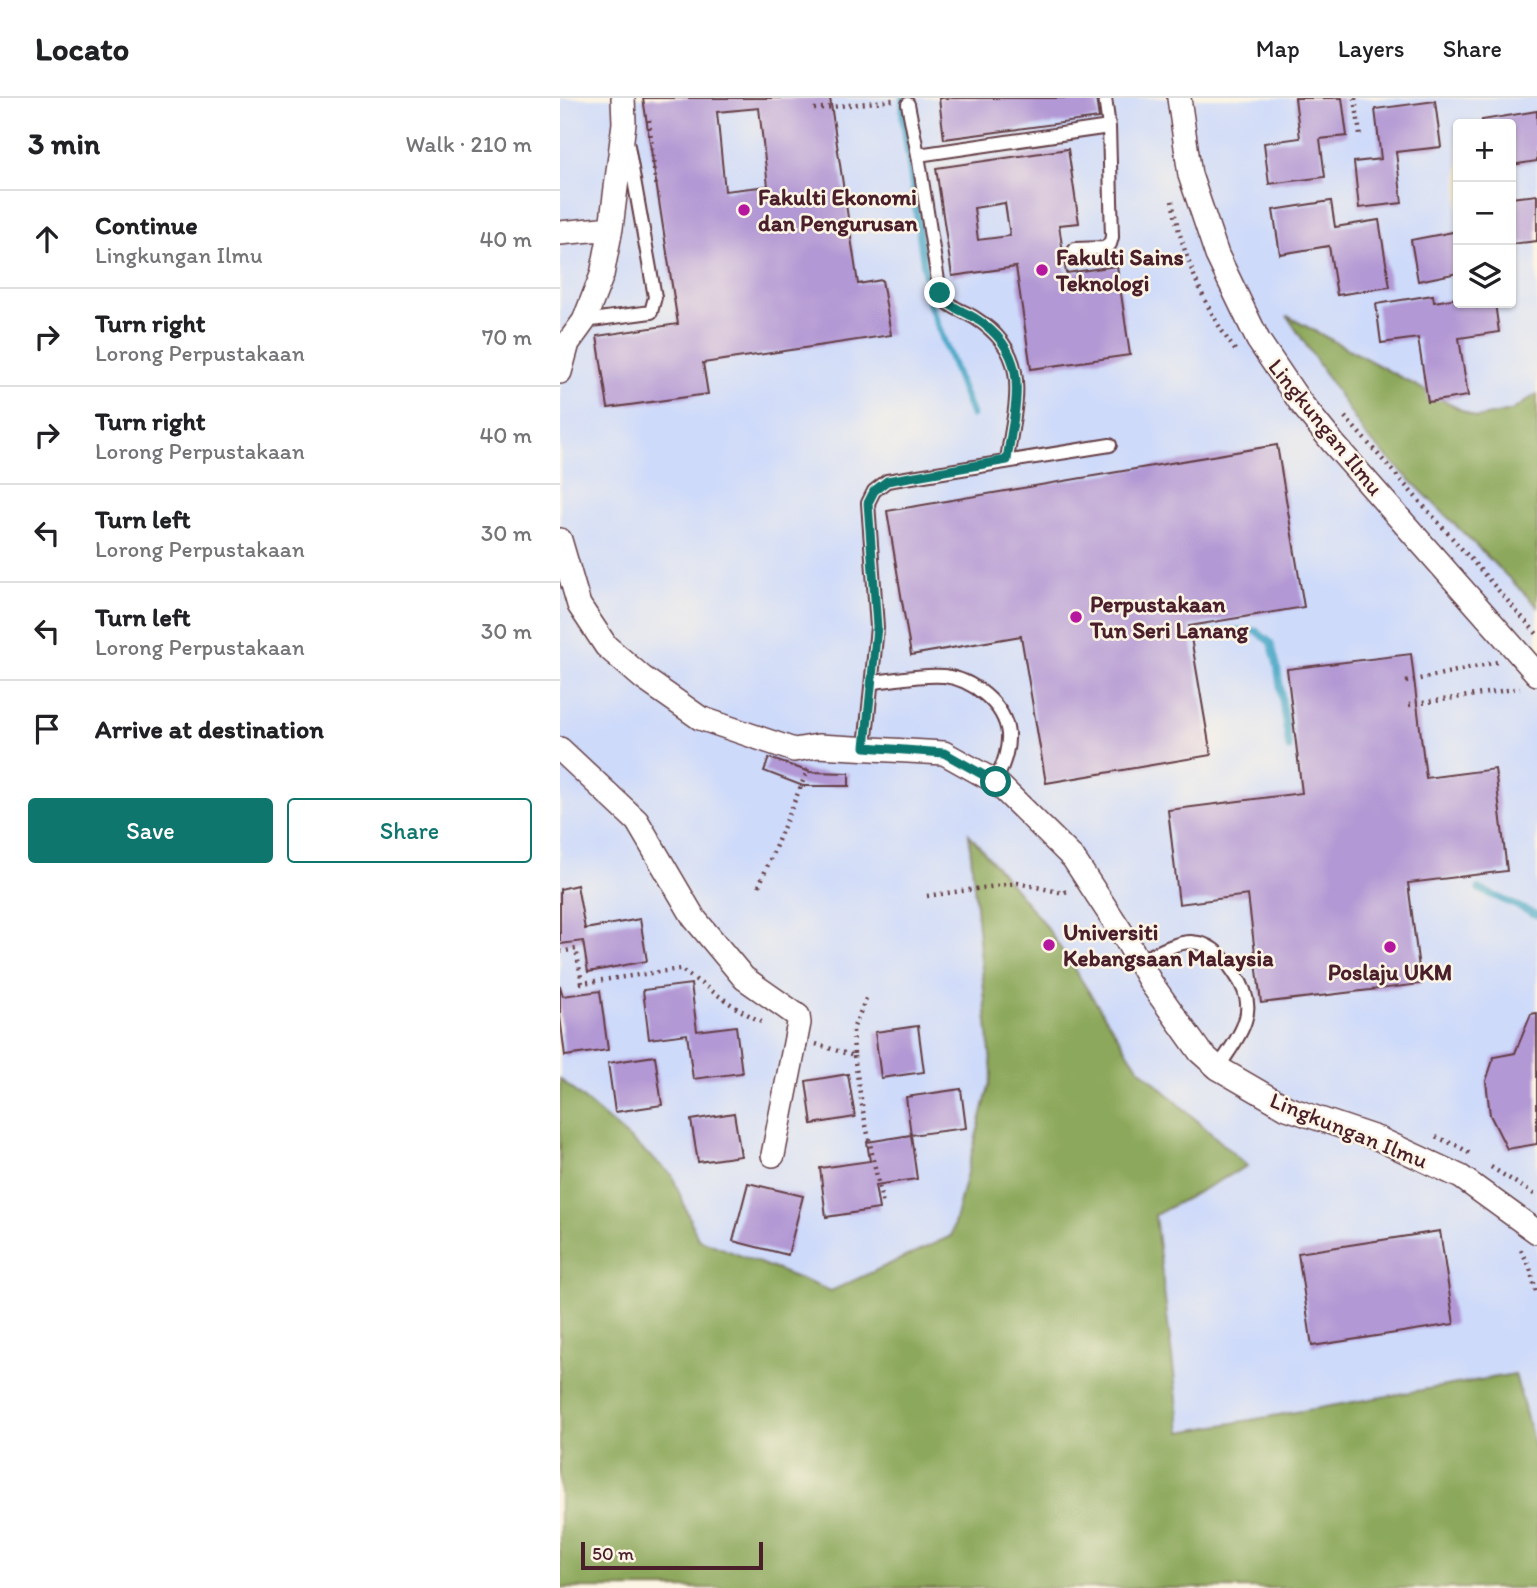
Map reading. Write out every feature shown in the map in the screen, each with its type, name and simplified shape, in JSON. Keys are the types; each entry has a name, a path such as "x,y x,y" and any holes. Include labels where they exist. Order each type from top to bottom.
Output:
{"street":[{"path":"560,372 564,338 584,321 603,275 624,123 623,98"},
{"name":"Lingkungan Ilmu","path":"1179,98 1190,175 1217,255 1258,340 1300,402 1333,443 1534,680"},
{"path":"560,233 611,228"},
{"name":"Lingkungan Ilmu","path":"560,540 579,605 606,646 643,678 700,718 794,750 818,746 944,753 996,782 1073,858 1185,1032 1200,1052 1218,1068 1287,1108 1379,1139 1461,1177 1537,1232"},
{"path":"560,749 637,821 694,918 744,978 798,1016 799,1023 773,1155"}],"lane":[{"path":"1075,249 1104,248 1111,244 1109,127 1105,98"},
{"path":"908,104 940,293 947,303 975,318 999,336 1013,361 1018,388 1007,460"},
{"path":"584,321 651,312 654,309 624,123"},
{"path":"918,155 1109,127"},
{"path":"865,747 877,627 868,503 874,491 887,481 1110,445"},
{"path":"872,681 945,676 979,688 1000,712 1008,732 1007,755 996,782"},
{"path":"1138,962 1176,943 1209,945 1223,956 1241,983 1247,1001 1246,1020 1218,1068"}],"path":[{"path":"1355,98 1360,135"},
{"path":"814,109 891,100"},
{"path":"649,111 656,190"},
{"path":"1344,417 1537,634"},
{"path":"1409,705 1534,680"},
{"path":"759,886 818,746"},
{"path":"927,895 1018,883 1063,893 1071,891"},
{"path":"560,951 576,949 582,983 680,969 738,1009 767,1025 854,1056"},
{"path":"868,994 853,1029 854,1056 883,1205"}],"shaded area":[{"name":"Universiti Kebangsaan Malaysia","path":"560,98 1537,98 1537,1588 560,1588"}],"green space":[{"path":"1287,316 1476,418 1511,411 1537,394 1537,606 1366,436"},
{"path":"969,834 1046,926 1138,1067 1247,1166 1155,1215 1181,1432 1515,1374 1537,1456 1537,1588 560,1588 560,1079 672,1175 698,1239 831,1291 951,1236 992,1074"}],"building":[{"path":"643,98 830,98 858,284 882,280 891,335 703,363 708,394 608,408 597,336 678,324","holes":["759,108 768,186 725,191 717,112"]},
{"path":"939,98 1096,98 1099,118 944,139"},
{"path":"1295,98 1342,98 1347,136 1320,139 1325,177 1269,184 1264,143 1300,138"},
{"path":"1435,101 1441,147 1396,152 1402,203 1359,208 1354,162 1381,159 1375,109"},
{"path":"1537,111 1537,161 1516,164 1516,119 1488,119"},
{"path":"1068,149 1079,223 1059,225 1066,273 1117,266 1130,355 1031,369 1016,267 952,276 936,168","holes":["1005,203 1010,236 978,240 974,208"]},
{"path":"1537,195 1537,241 1516,243 1516,197"},
{"path":"1331,201 1335,227 1379,220 1390,287 1337,295 1329,246 1280,254 1273,210"},
{"path":"1453,232 1453,274 1418,281 1411,240"},
{"path":"1433,295 1434,302 1453,299 1453,308 1496,308 1499,332 1459,338 1468,396 1428,402 1418,338 1381,343 1376,304"},
{"name":"Perpustakaan Tun Seri Lanang","path":"1277,445 1304,607 1189,626 1211,755 1046,783 1021,636 911,655 887,511"},
{"path":"1411,654 1426,778 1495,769 1507,871 1408,883 1421,984 1261,1003 1248,895 1179,904 1168,810 1302,793 1287,669"},
{"path":"769,758 810,772 849,773 849,786 803,786 764,771"},
{"path":"577,885 585,929 640,919 647,961 588,972 583,941 560,944 560,889"},
{"path":"691,984 697,1031 736,1026 742,1073 693,1079 687,1034 649,1039 643,990"},
{"path":"560,986 563,996 600,991 608,1050 565,1056 560,1016"},
{"path":"1537,1013 1537,1144 1507,1149 1490,1115 1486,1081 1494,1057 1515,1053 1531,1014"},
{"path":"918,1026 924,1072 881,1078 875,1032"},
{"path":"655,1056 662,1105 615,1112 608,1063"},
{"path":"848,1074 855,1117 812,1124 806,1081"},
{"path":"961,1089 966,1128 911,1135 906,1097"},
{"path":"734,1113 741,1156 698,1162 691,1120"},
{"path":"911,1135 917,1179 875,1185 879,1209 826,1217 820,1168 870,1161 867,1142"},
{"path":"748,1183 803,1196 788,1255 733,1241"},
{"path":"1440,1231 1454,1324 1312,1346 1298,1253"}],"waterway":[{"path":"903,98 903,118 929,302 972,415"},
{"path":"1201,636 1256,631 1271,643 1277,665 1289,748"},
{"path":"1479,889 1537,915"}],"place":[{"name":"Fakulti Ekonomi dan Pengurusan","path":"744,210"},
{"name":"Fakulti Sains Teknologi","path":"1042,270"},
{"name":"Perpustakaan Tun Seri Lanang","path":"1076,617"},
{"name":"Universiti Kebangsaan Malaysia","path":"1049,945"},
{"name":"Poslaju UKM","path":"1390,947"}],"route":[{"path":"940,293 947,303 975,318 999,336 1013,361 1018,388 1007,460 887,481 874,491 868,503 877,627 865,747 944,753 996,782"}]}
